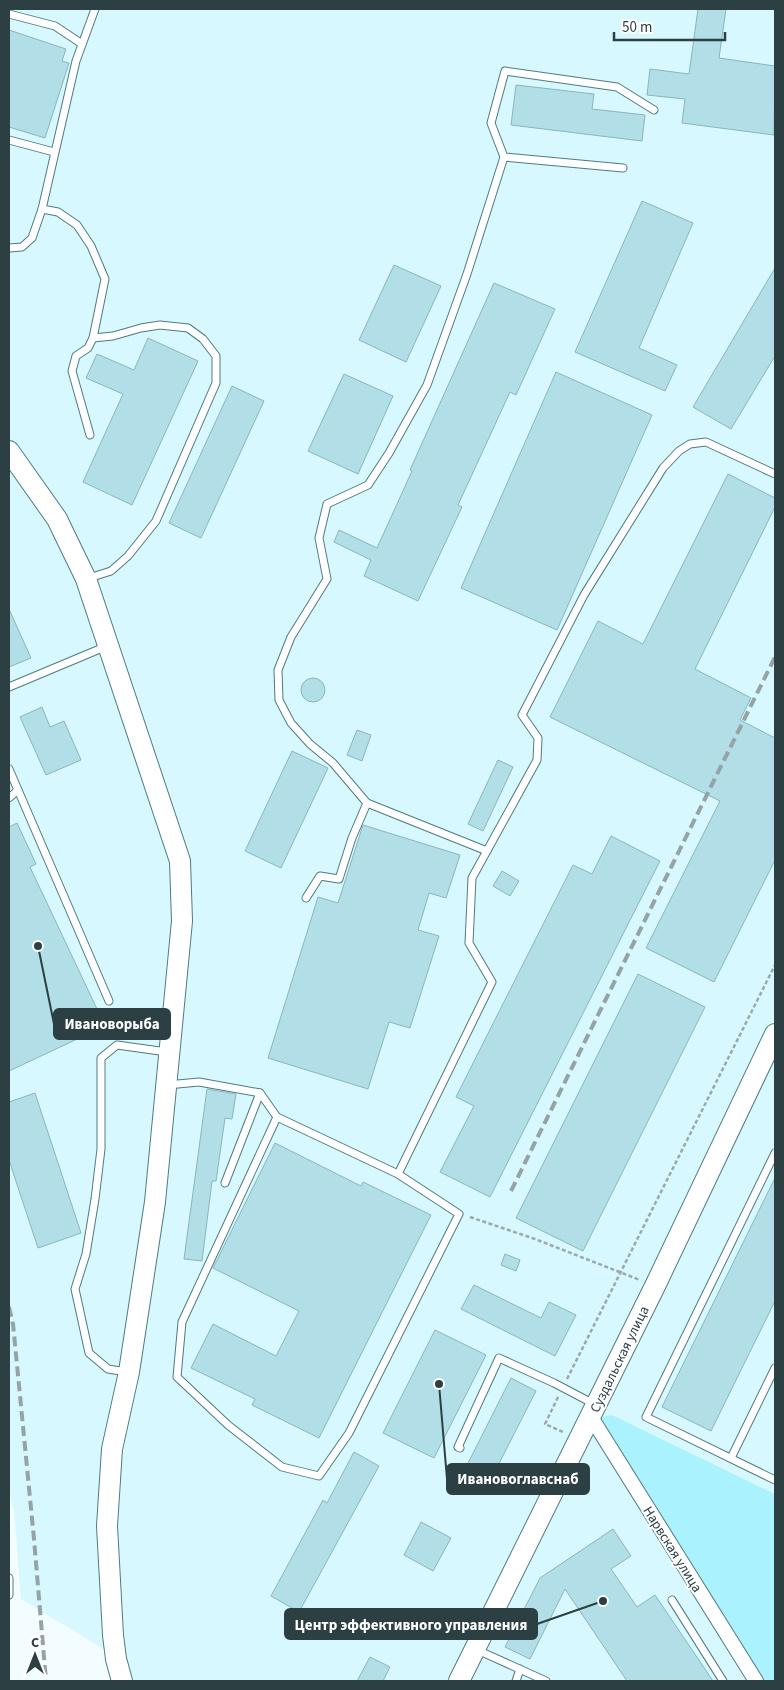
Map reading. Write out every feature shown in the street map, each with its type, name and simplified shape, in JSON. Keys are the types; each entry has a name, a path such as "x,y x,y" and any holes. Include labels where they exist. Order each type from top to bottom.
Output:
{"street":[{"path":"9,451 57,519 86,579 180,861 182,921 155,1202 129,1372 112,1449 107,1526 113,1636 116,1659 122,1681"},
{"name":"Суздальская улица","path":"459,1681 594,1411 775,1034"},
{"name":"Нарвская улица","path":"594,1411 756,1681"}],"lane":[{"path":"9,248 22,247 32,238 42,210 76,61 96,9"},
{"path":"9,14 55,26 82,44"},
{"path":"487,851 367,803 333,763 310,744 291,723 279,700 278,670 290,637 327,579 319,538 327,504 368,485 389,453 427,385 467,274 504,157 492,123 505,71 617,87 654,110"},
{"path":"9,140 54,152"},
{"path":"504,157 623,168"},
{"path":"42,210 58,212 77,225 91,246 105,279 93,338 88,348 76,356 72,371 90,435"},
{"path":"86,579 111,571 128,556 156,521 216,383 216,356 203,339 188,328 160,325 141,328 114,336 93,338"},
{"path":"398,1174 492,982 469,943 472,878 537,760 538,738 522,715 584,595 663,468 679,451 690,444 706,442 775,474"},
{"path":"9,687 107,646"},
{"path":"9,769 109,1001"},
{"path":"9,798 18,790"},
{"path":"306,898 320,876 339,880 352,838 367,803"},
{"path":"129,1372 108,1370 89,1353 75,1289 86,1254 95,1199 100,1149 101,1058 117,1045 169,1052"},
{"path":"166,1085 199,1082 260,1093 277,1117 398,1174 459,1214 349,1433 319,1476 282,1467 228,1425 177,1377 182,1322 277,1117"},
{"path":"225,1183 260,1093"},
{"path":"775,1153 646,1417 775,1480"},
{"path":"460,1448 458,1446 498,1358 563,1387 594,1411"},
{"path":"731,1458 775,1368"},
{"path":"9,1578 9,1594"},
{"path":"672,1600 723,1681"},
{"path":"475,1649 546,1681"},
{"path":"516,1681 520,1669"}],"path":[{"path":"580,1439 545,1424 775,965"},
{"path":"459,1214 535,1239 655,1286"}],"shaded area":[{"path":"9,9 775,9 775,1026 451,1681 126,1681 107,1651 21,1599 14,1511 9,1490"},
{"path":"775,1050 775,1494 612,1415 594,1418"},
{"path":"612,1415 775,1494 775,1681 759,1681 594,1418"},
{"path":"592,1426 753,1681 466,1681"}],"building":[{"path":"698,9 726,9 719,58 775,66 774,135 682,123 685,99 647,95 650,69 689,74"},
{"path":"9,30 66,49 62,61 69,63 45,138 9,127"},
{"path":"516,85 594,94 592,109 645,115 642,141 511,125"},
{"path":"642,201 693,223 639,348 677,365 665,391 575,352"},
{"path":"394,265 441,286 406,362 359,340"},
{"path":"775,268 775,356 731,429 693,407"},
{"path":"494,283 555,309 516,395 510,392 458,505 462,507 418,601 364,576 371,560 334,542 339,530 377,548"},
{"path":"148,338 198,361 132,505 83,482 123,394 86,378 97,354 134,370"},
{"path":"556,372 652,415 557,630 461,588"},
{"path":"344,374 393,396 358,474 308,451"},
{"path":"232,386 264,401 201,538 169,523"},
{"path":"728,474 775,498 775,507 695,669 751,698 740,720 775,738 775,860 714,982 646,948 720,801 550,717 598,621 643,644"},
{"path":"9,609 31,658 9,667"},
{"path":"313,678 322,681 325,690 322,699 313,702 304,699 301,690 304,681"},
{"path":"42,707 50,727 64,721 81,760 46,775 20,717"},
{"path":"357,730 371,735 362,761 347,755"},
{"path":"292,751 328,768 281,868 245,851"},
{"path":"498,760 513,767 483,831 468,824"},
{"path":"17,823 36,864 30,867 105,1026 9,1071 9,827"},
{"path":"363,825 460,855 446,898 429,893 418,930 439,936 410,1028 389,1022 368,1089 268,1058 318,897 338,903"},
{"path":"611,836 660,861 490,1197 440,1172 474,1106 456,1097 573,865 592,874"},
{"path":"502,871 519,881 510,896 493,886"},
{"path":"638,974 705,1007 583,1251 516,1218"},
{"path":"207,1089 236,1094 232,1119 225,1118 216,1181 212,1181 202,1261 184,1259"},
{"path":"35,1093 81,1233 38,1248 9,1160 9,1102"},
{"path":"275,1143 361,1186 363,1182 431,1215 319,1438 252,1405 255,1399 191,1368 213,1324 276,1356 299,1311 213,1268"},
{"path":"775,1178 775,1301 711,1431 662,1407"},
{"path":"505,1254 520,1260 516,1271 501,1265"},
{"path":"474,1285 541,1318 549,1302 576,1315 555,1356 461,1309"},
{"path":"435,1330 486,1355 434,1458 383,1433"},
{"path":"511,1378 536,1391 488,1485 463,1473"},
{"path":"354,1452 379,1466 299,1612 271,1596 323,1500 327,1503"},
{"path":"421,1522 451,1538 433,1571 404,1555"},
{"path":"613,1529 631,1556 611,1569 637,1607 655,1595 713,1681 627,1681 565,1589 530,1659 505,1647 540,1578"},
{"path":"370,1657 390,1667 383,1681 357,1681"}],"railway":[{"path":"511,1191 775,657"},
{"path":"9,1307 13,1324 46,1681"}],"place":[{"name":"Ивановорыба","path":"38,946"},
{"name":"Ивановоглавснаб","path":"439,1384"},
{"name":"Центр эффективного управления","path":"603,1601"}]}
